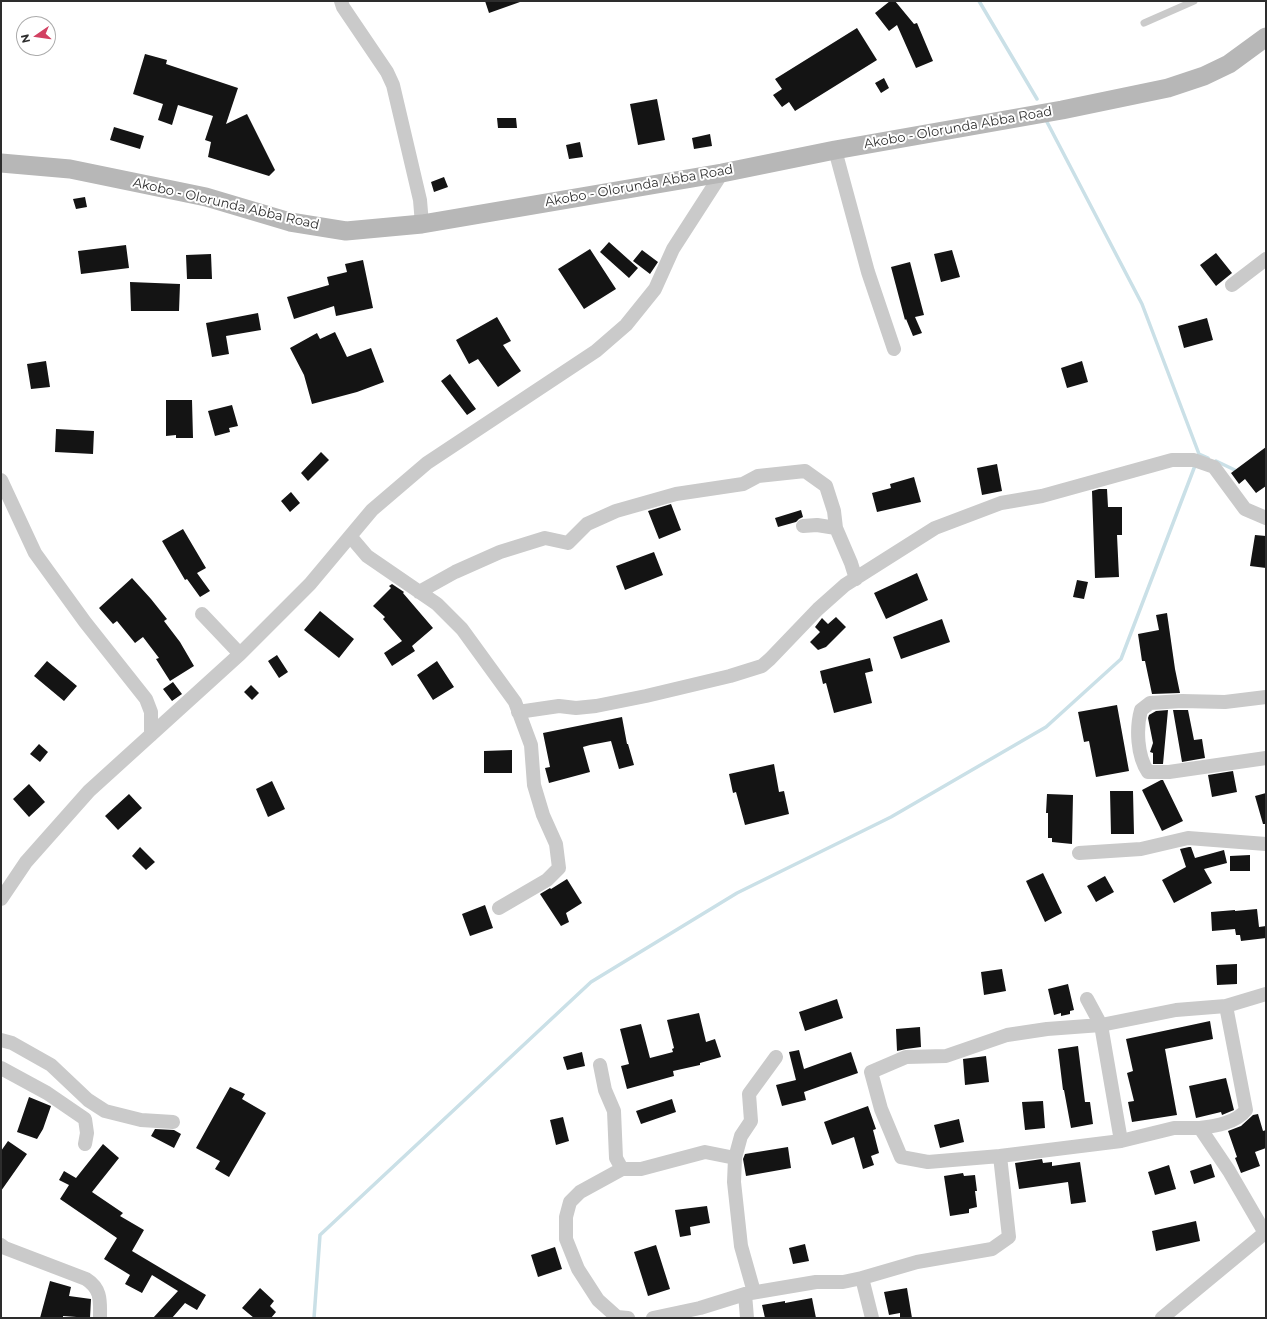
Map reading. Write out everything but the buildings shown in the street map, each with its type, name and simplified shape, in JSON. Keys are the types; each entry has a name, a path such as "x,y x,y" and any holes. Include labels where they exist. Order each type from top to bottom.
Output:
{"main road":[{"name":"Akobo - Olorunda Abba Road","path":"1,163 70,169 206,197 290,222 346,231 422,224 722,173 835,150 1062,110 1168,88 1204,76 1229,64 1266,37"}],"street":[{"path":"341,1 343,7 387,72 393,85 420,200 422,224"},
{"path":"835,150 866,266 894,349"},
{"path":"1,899 26,862 89,791 240,654 310,584 372,510 427,463 596,350 626,325 655,289 673,249 722,173"},
{"path":"1232,285 1266,259"},
{"path":"518,712 559,706 576,708 596,706 730,676 762,666 818,609 845,585 935,528 1001,503 1042,496 1172,460 1194,460 1214,467 1245,509 1266,518"},
{"path":"419,592 455,572 500,552 545,538 568,543 587,524 616,511 676,494 743,484 758,476 804,471 826,486 834,511 836,528 856,579"},
{"path":"1,480 35,553 85,622 146,699 151,712 151,735"},
{"path":"803,526 816,525 836,528"},
{"path":"350,536 367,556 437,604 462,629 515,702 531,745 534,785 543,816 556,844 559,868 547,880 500,908"},
{"path":"202,614 240,654"},
{"path":"1266,696 1225,702 1182,701 1150,703 1141,710 1138,721 1139,743 1144,767 1148,772 1169,772 1266,758"},
{"path":"1079,852 1141,849 1188,838 1266,844"},
{"path":"1226,1006 1246,1110 1242,1116 1214,1126 1200,1128 1174,1128 1121,1141 1000,1156 928,1162 901,1157 881,1108 870,1072 906,1057 946,1056 1007,1035 1047,1029 1101,1025 1176,1010 1226,1006 1266,994"},
{"path":"1087,999 1101,1025 1121,1141"},
{"path":"1,1040 12,1043 50,1064 88,1100 105,1111 141,1120 173,1122"},
{"path":"747,1318 749,1293 741,1246 734,1182 735,1158 741,1136 750,1120 749,1094 776,1057"},
{"path":"600,1065 605,1090 614,1111 616,1158 622,1169"},
{"path":"1,1068 47,1092 85,1119 88,1133 85,1144"},
{"path":"1162,1318 1265,1232 1229,1170 1200,1128"},
{"path":"628,1318 617,1317 598,1300 578,1269 566,1239 566,1217 570,1202 580,1192 622,1169 641,1169 705,1152 735,1158"},
{"path":"653,1318 700,1308 749,1293 816,1282 842,1282 862,1278 917,1262 992,1248 1009,1236 1000,1156"},
{"path":"1,1245 5,1248 86,1279 94,1284 100,1298 100,1318"},
{"path":"862,1278 872,1318"}],"lane":[{"path":"1144,23 1192,1"}],"waterway":[{"path":"979,1 1037,99"},
{"path":"1047,122 1142,304 1199,454 1208,458"},
{"path":"1216,461 1239,472"},
{"path":"314,1318 320,1235 591,982 737,893 891,817 1046,727 1121,659 1196,463"}]}
